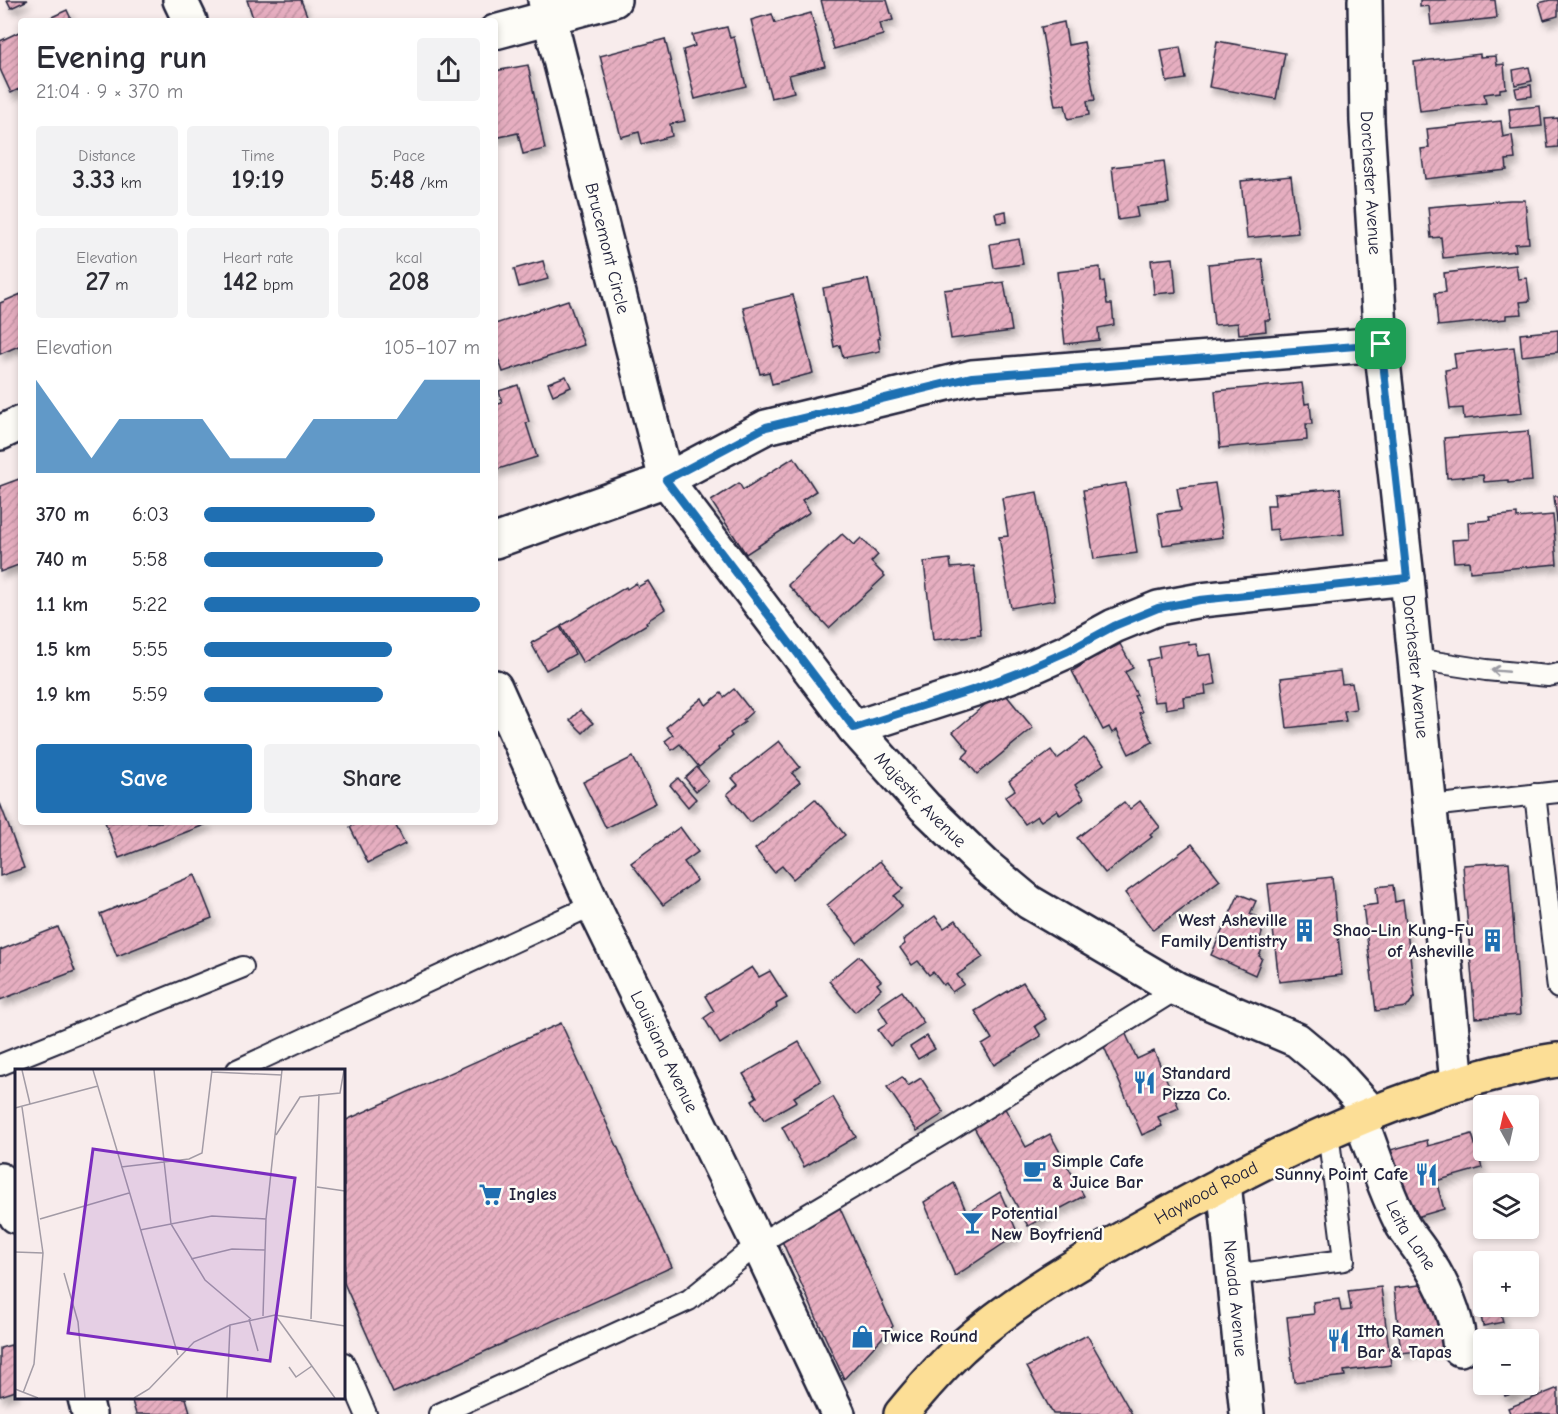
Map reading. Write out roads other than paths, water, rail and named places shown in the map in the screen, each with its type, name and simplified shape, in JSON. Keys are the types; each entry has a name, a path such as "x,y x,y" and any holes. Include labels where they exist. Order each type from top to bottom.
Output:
{"main road":[{"name":"Haywood Road","path":"901,1414 962,1347 1025,1298 1092,1255 1224,1182 1328,1132 1457,1083 1556,1063"}],"street":[{"path":"180,0 189,18"},
{"path":"498,31 547,9 614,0"},
{"name":"Dorchester Avenue","path":"1365,0 1367,121 1381,344 1407,578 1457,1083"},
{"name":"Brucemont Circle","path":"547,9 666,480"},
{"path":"498,540 666,480 766,427 972,377 1381,344"},
{"path":"0,433 18,424"},
{"name":"Majestic Avenue","path":"666,480 854,728 925,807 986,866 1029,902 1177,989 1297,1040 1333,1070 1366,1116"},
{"path":"854,728 1023,671 1068,651 1114,626 1158,608 1200,600 1407,578"},
{"name":"Louisiana Avenue","path":"498,694 593,905 838,1414"},
{"name":"Leita Lane","path":"1366,1116 1389,1197 1404,1228 1439,1278 1452,1307 1459,1333 1460,1350"},
{"path":"0,1180 15,1214"},
{"name":"Nevada Avenue","path":"1224,1182 1247,1414"},
{"path":"85,1399 89,1414"}],"lane":[{"path":"1415,659 1486,670 1548,676 1558,674"},
{"path":"1430,806 1558,792"},
{"path":"1535,794 1558,988"},
{"path":"241,1069 593,905"},
{"path":"0,1065 243,967"},
{"path":"439,1414 689,1300 758,1244 950,1130 1177,989"},
{"path":"1233,1275 1344,1260 1328,1132"},
{"path":"345,1366 366,1414"}],"place":[{"name":"West Asheville Family Dentistry","path":"1305,930"},
{"name":"Shao-Lin Kung-Fu of Asheville","path":"1492,940"},
{"name":"Standard Pizza Co.","path":"1144,1083"},
{"name":"Simple Cafe & Juice Bar","path":"1034,1171"},
{"name":"Sunny Point Cafe","path":"1426,1174"},
{"name":"Ingles","path":"491,1194"},
{"name":"Potential New Boyfriend","path":"973,1223"},
{"name":"Twice Round","path":"863,1336"},
{"name":"Itto Ramen Bar & Tapas","path":"1339,1341"}]}
